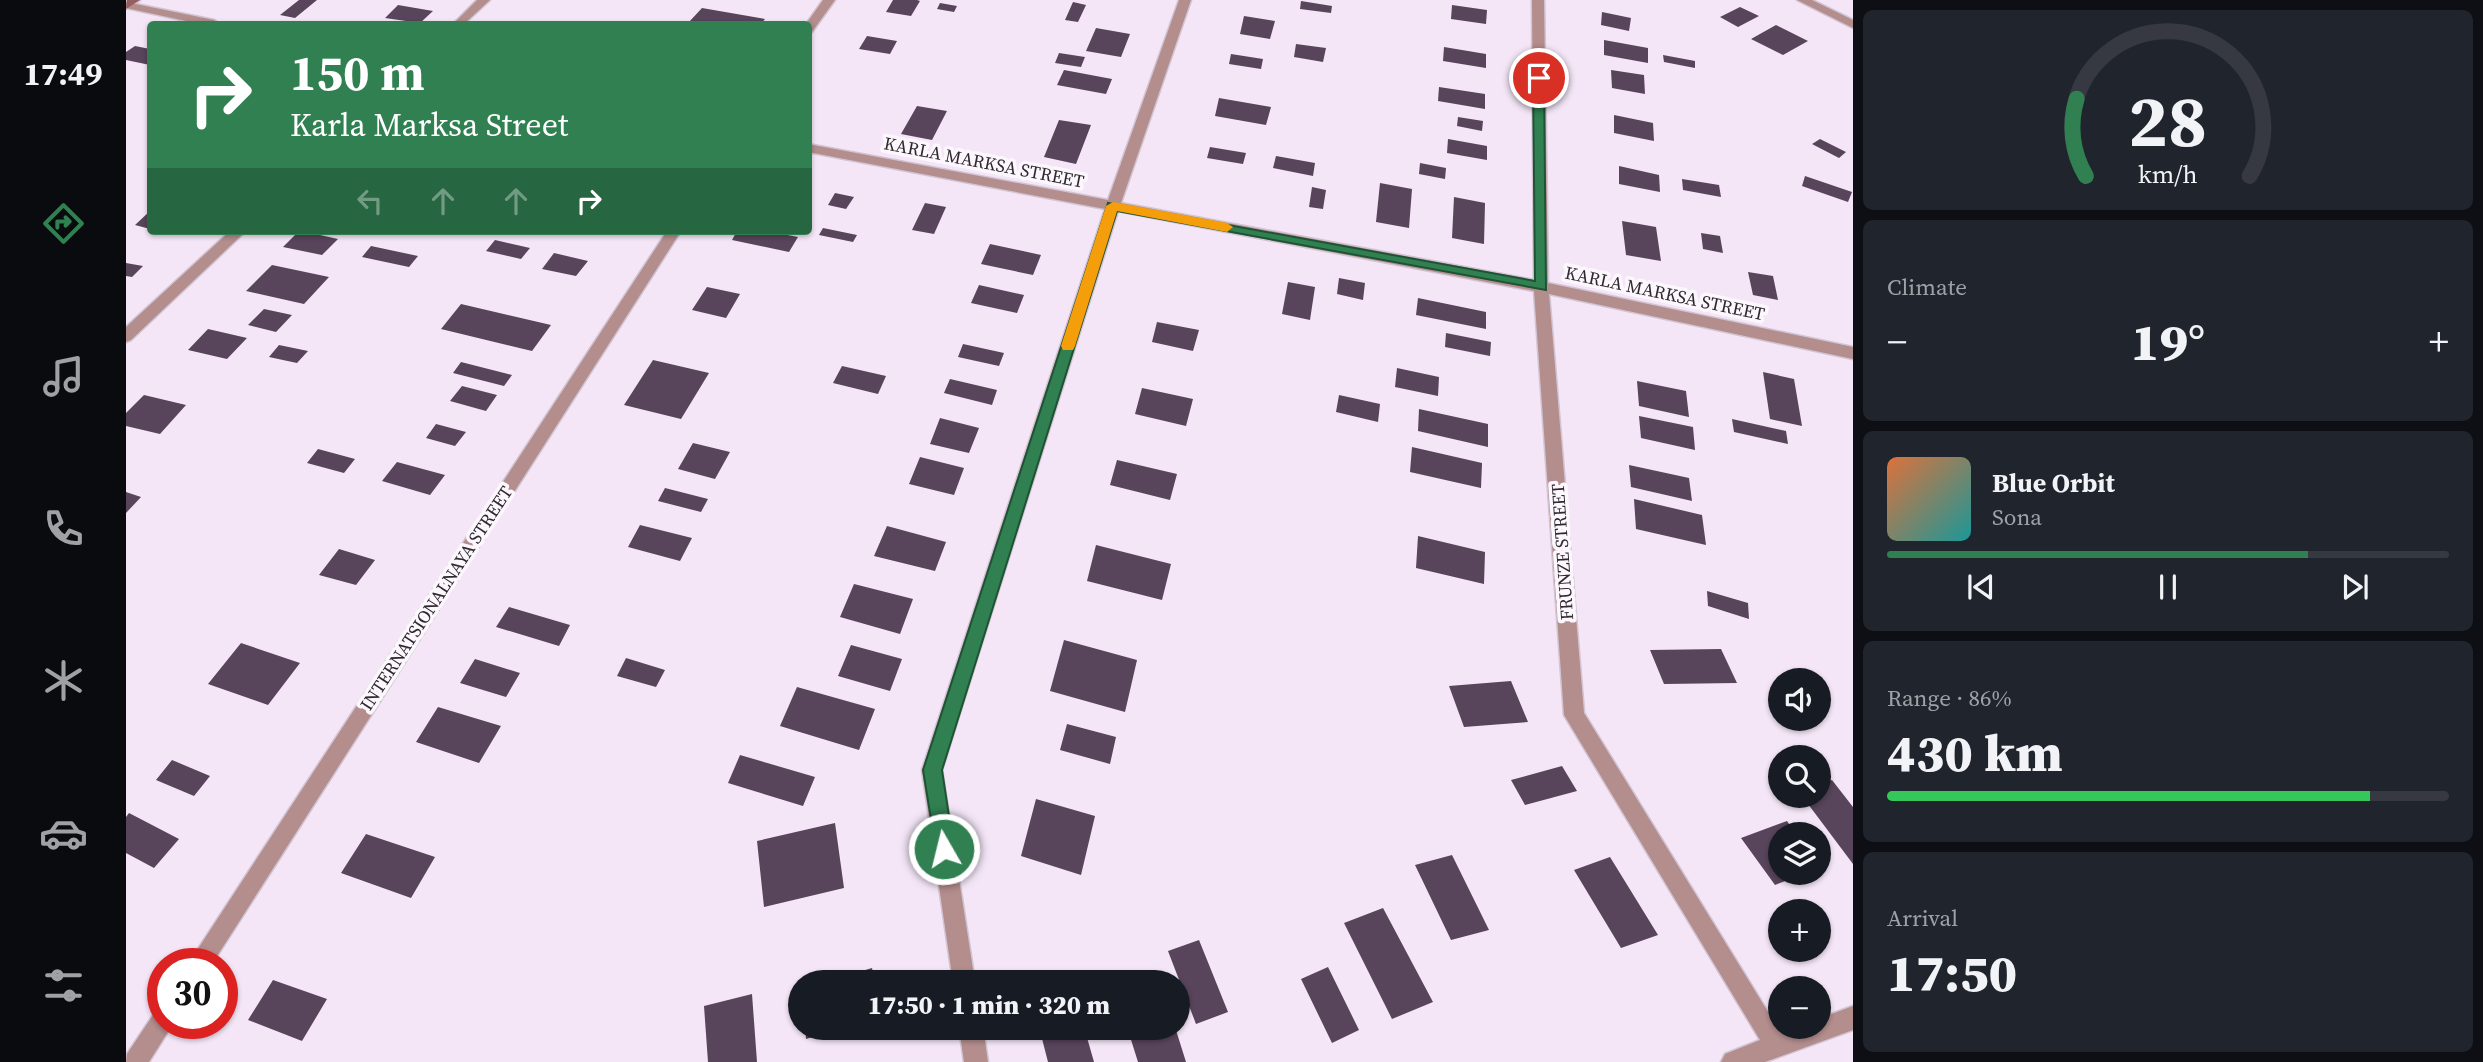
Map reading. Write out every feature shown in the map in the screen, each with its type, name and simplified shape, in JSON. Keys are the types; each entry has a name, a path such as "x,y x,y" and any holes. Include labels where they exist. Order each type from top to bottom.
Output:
{"street":[{"path":"461,21 484,0"},
{"path":"812,24 829,0"},
{"path":"962,970 932,770 1113,206 1185,0"},
{"name":"FRUNZE STREET","path":"1538,0 1541,287 1574,715 1777,1046"},
{"path":"1804,0 1853,24"},
{"path":"128,4 201,21"},
{"name":"KARLA MARKSA STREET","path":"812,149 1541,287 1853,352"},
{"path":"126,336 235,235"},
{"name":"INTERNATSIONALNAYA STREET","path":"209,948 671,235"},
{"path":"1733,1062 1853,1018"},
{"path":"135,1062 150,1039"},
{"path":"973,1040 976,1062"}],"building":[{"path":"299,0 317,0 295,18 280,15"},
{"path":"893,0 920,1 911,16 886,12"},
{"path":"1301,1 1332,6 1331,13 1300,9"},
{"path":"1073,2 1086,5 1078,22 1065,20"},
{"path":"940,3 957,6 954,12 937,9"},
{"path":"398,5 433,11 422,21 385,18"},
{"path":"1452,5 1487,10 1486,24 1451,19"},
{"path":"1740,7 1759,16 1738,27 1720,17"},
{"path":"702,8 765,19 763,21 690,21"},
{"path":"1602,12 1631,18 1629,31 1601,25"},
{"path":"1244,16 1275,21 1270,39 1240,34"},
{"path":"1776,25 1808,41 1783,55 1751,39"},
{"path":"1096,28 1130,34 1121,57 1086,51"},
{"path":"867,36 897,41 890,54 859,49"},
{"path":"1604,40 1648,48 1648,63 1604,55"},
{"path":"1296,44 1326,48 1323,62 1294,57"},
{"path":"135,46 147,48 147,64 126,60 126,52"},
{"path":"1444,47 1486,54 1486,68 1443,61"},
{"path":"1059,53 1085,57 1081,67 1055,63"},
{"path":"1231,54 1263,59 1261,69 1229,64"},
{"path":"1663,55 1695,61 1695,68 1664,62"},
{"path":"1064,70 1112,79 1106,94 1057,85"},
{"path":"1611,70 1644,75 1645,94 1612,88"},
{"path":"1439,87 1485,94 1485,109 1438,101"},
{"path":"1219,98 1271,107 1266,125 1215,116"},
{"path":"917,106 947,111 932,140 901,134"},
{"path":"1614,115 1653,123 1654,141 1614,133"},
{"path":"1458,117 1483,121 1482,131 1457,126"},
{"path":"1059,120 1091,125 1076,164 1044,157"},
{"path":"1448,139 1487,146 1487,160 1447,153"},
{"path":"1820,139 1846,152 1839,158 1812,144"},
{"path":"1210,147 1246,153 1243,164 1207,158"},
{"path":"1276,156 1315,163 1313,176 1273,168"},
{"path":"1420,163 1446,168 1445,179 1419,174"},
{"path":"1619,166 1659,175 1660,192 1619,184"},
{"path":"1805,176 1852,192 1848,202 1802,186"},
{"path":"1682,179 1719,185 1721,197 1683,190"},
{"path":"1380,183 1412,189 1409,228 1376,222"},
{"path":"1312,187 1326,190 1323,209 1309,207"},
{"path":"835,193 854,197 846,209 828,205"},
{"path":"1454,197 1485,203 1484,244 1452,238"},
{"path":"925,203 946,207 934,234 912,230"},
{"path":"147,214 147,228 135,225"},
{"path":"1622,221 1656,227 1661,261 1626,255"},
{"path":"823,228 857,235 853,242 819,235"},
{"path":"1701,233 1720,236 1723,253 1703,249"},
{"path":"295,235 320,235 338,239 322,255 283,247"},
{"path":"735,235 798,237 789,252 732,240"},
{"path":"495,240 530,248 521,259 486,251"},
{"path":"990,244 1041,255 1033,275 981,264"},
{"path":"371,246 418,256 409,267 362,257"},
{"path":"554,253 588,261 576,276 542,269"},
{"path":"126,263 143,266 132,277 126,276"},
{"path":"272,265 329,277 304,304 246,291"},
{"path":"1748,272 1773,276 1778,300 1753,295"},
{"path":"1339,278 1365,283 1363,300 1337,294"},
{"path":"1288,282 1315,287 1310,320 1282,314"},
{"path":"979,285 1024,295 1017,313 971,303"},
{"path":"707,287 740,294 726,318 692,310"},
{"path":"1418,298 1486,312 1486,329 1416,315"},
{"path":"461,304 551,325 532,351 441,329"},
{"path":"264,309 292,315 276,332 248,325"},
{"path":"1157,322 1199,330 1193,351 1152,342"},
{"path":"208,329 247,338 227,359 188,350"},
{"path":"1446,333 1491,342 1490,356 1445,347"},
{"path":"963,344 1004,353 999,366 958,357"},
{"path":"279,345 308,351 297,363 269,357"},
{"path":"653,360 709,373 681,419 624,405"},
{"path":"461,362 512,375 504,386 453,373"},
{"path":"842,366 886,376 878,394 833,383"},
{"path":"1397,368 1439,377 1438,396 1395,387"},
{"path":"1763,372 1794,379 1802,426 1770,419"},
{"path":"950,379 997,390 992,405 944,393"},
{"path":"1637,381 1686,391 1689,417 1639,406"},
{"path":"462,386 497,395 486,411 450,401"},
{"path":"1142,388 1193,399 1186,426 1135,414"},
{"path":"144,395 186,405 160,434 126,426 126,413"},
{"path":"1339,395 1380,404 1378,422 1336,412"},
{"path":"1419,409 1488,424 1488,447 1418,431"},
{"path":"1639,416 1693,427 1695,450 1641,438"},
{"path":"940,418 979,428 969,453 930,444"},
{"path":"1732,419 1786,431 1788,444 1734,432"},
{"path":"436,424 466,432 455,446 426,438"},
{"path":"693,443 730,452 715,479 678,469"},
{"path":"1412,447 1482,463 1481,488 1410,472"},
{"path":"318,449 355,459 344,473 307,463"},
{"path":"920,457 964,468 954,495 909,484"},
{"path":"1117,460 1177,474 1170,500 1110,485"},
{"path":"397,462 445,475 430,495 382,481"},
{"path":"1629,465 1689,478 1692,501 1631,487"},
{"path":"665,488 708,499 701,512 658,501"},
{"path":"126,492 141,497 126,513"},
{"path":"1634,499 1702,515 1706,545 1636,529"},
{"path":"640,525 692,538 680,561 628,547"},
{"path":"887,526 946,542 935,571 874,556"},
{"path":"1418,536 1485,552 1484,584 1416,568"},
{"path":"1096,545 1171,564 1162,600 1087,581"},
{"path":"339,549 375,560 356,585 319,575"},
{"path":"854,584 913,599 900,634 840,617"},
{"path":"1707,591 1748,603 1749,619 1708,606"},
{"path":"509,607 570,625 559,646 496,627"},
{"path":"1064,640 1137,660 1125,712 1050,691"},
{"path":"241,643 300,663 268,705 208,684"},
{"path":"851,645 902,659 890,691 838,676"},
{"path":"1721,649 1737,683 1664,684 1650,650"},
{"path":"626,658 665,670 656,687 617,676"},
{"path":"475,659 520,673 506,697 460,683"},
{"path":"1511,681 1528,722 1464,727 1449,686"},
{"path":"797,687 875,709 859,750 780,726"},
{"path":"438,707 501,726 479,763 416,742"},
{"path":"1067,724 1116,737 1110,764 1060,750"},
{"path":"740,755 815,777 803,806 728,783"},
{"path":"172,760 210,776 194,796 156,780"},
{"path":"1562,766 1577,791 1525,805 1511,780"},
{"path":"1831,780 1853,807 1853,864 1831,835 1831,822 1822,822 1811,808 1831,808"},
{"path":"1036,799 1095,816 1081,875 1021,856"},
{"path":"129,813 179,839 154,868 126,853 126,817"},
{"path":"835,823 844,888 764,907 757,841"},
{"path":"1768,828 1768,875 1741,838"},
{"path":"366,834 435,857 411,898 341,873"},
{"path":"1452,855 1489,930 1451,940 1415,865"},
{"path":"1610,857 1658,935 1621,948 1574,870"},
{"path":"1383,908 1433,1002 1392,1019 1344,923"},
{"path":"1199,940 1228,1012 1196,1024 1190,1008 1190,970 1175,970 1168,951"},
{"path":"1328,967 1359,1030 1332,1043 1301,979"},
{"path":"273,980 327,999 302,1041 248,1020"},
{"path":"752,994 757,1062 708,1062 704,1006"},
{"path":"1042,1040 1088,1040 1094,1062 1048,1062"},
{"path":"1131,1040 1179,1040 1186,1062 1138,1062"}],"slow traffic":[{"path":"1068,346 1113,206 1227,227"}],"route":[{"path":"944,849 932,770 1113,206 1541,287 1539,78"}]}
